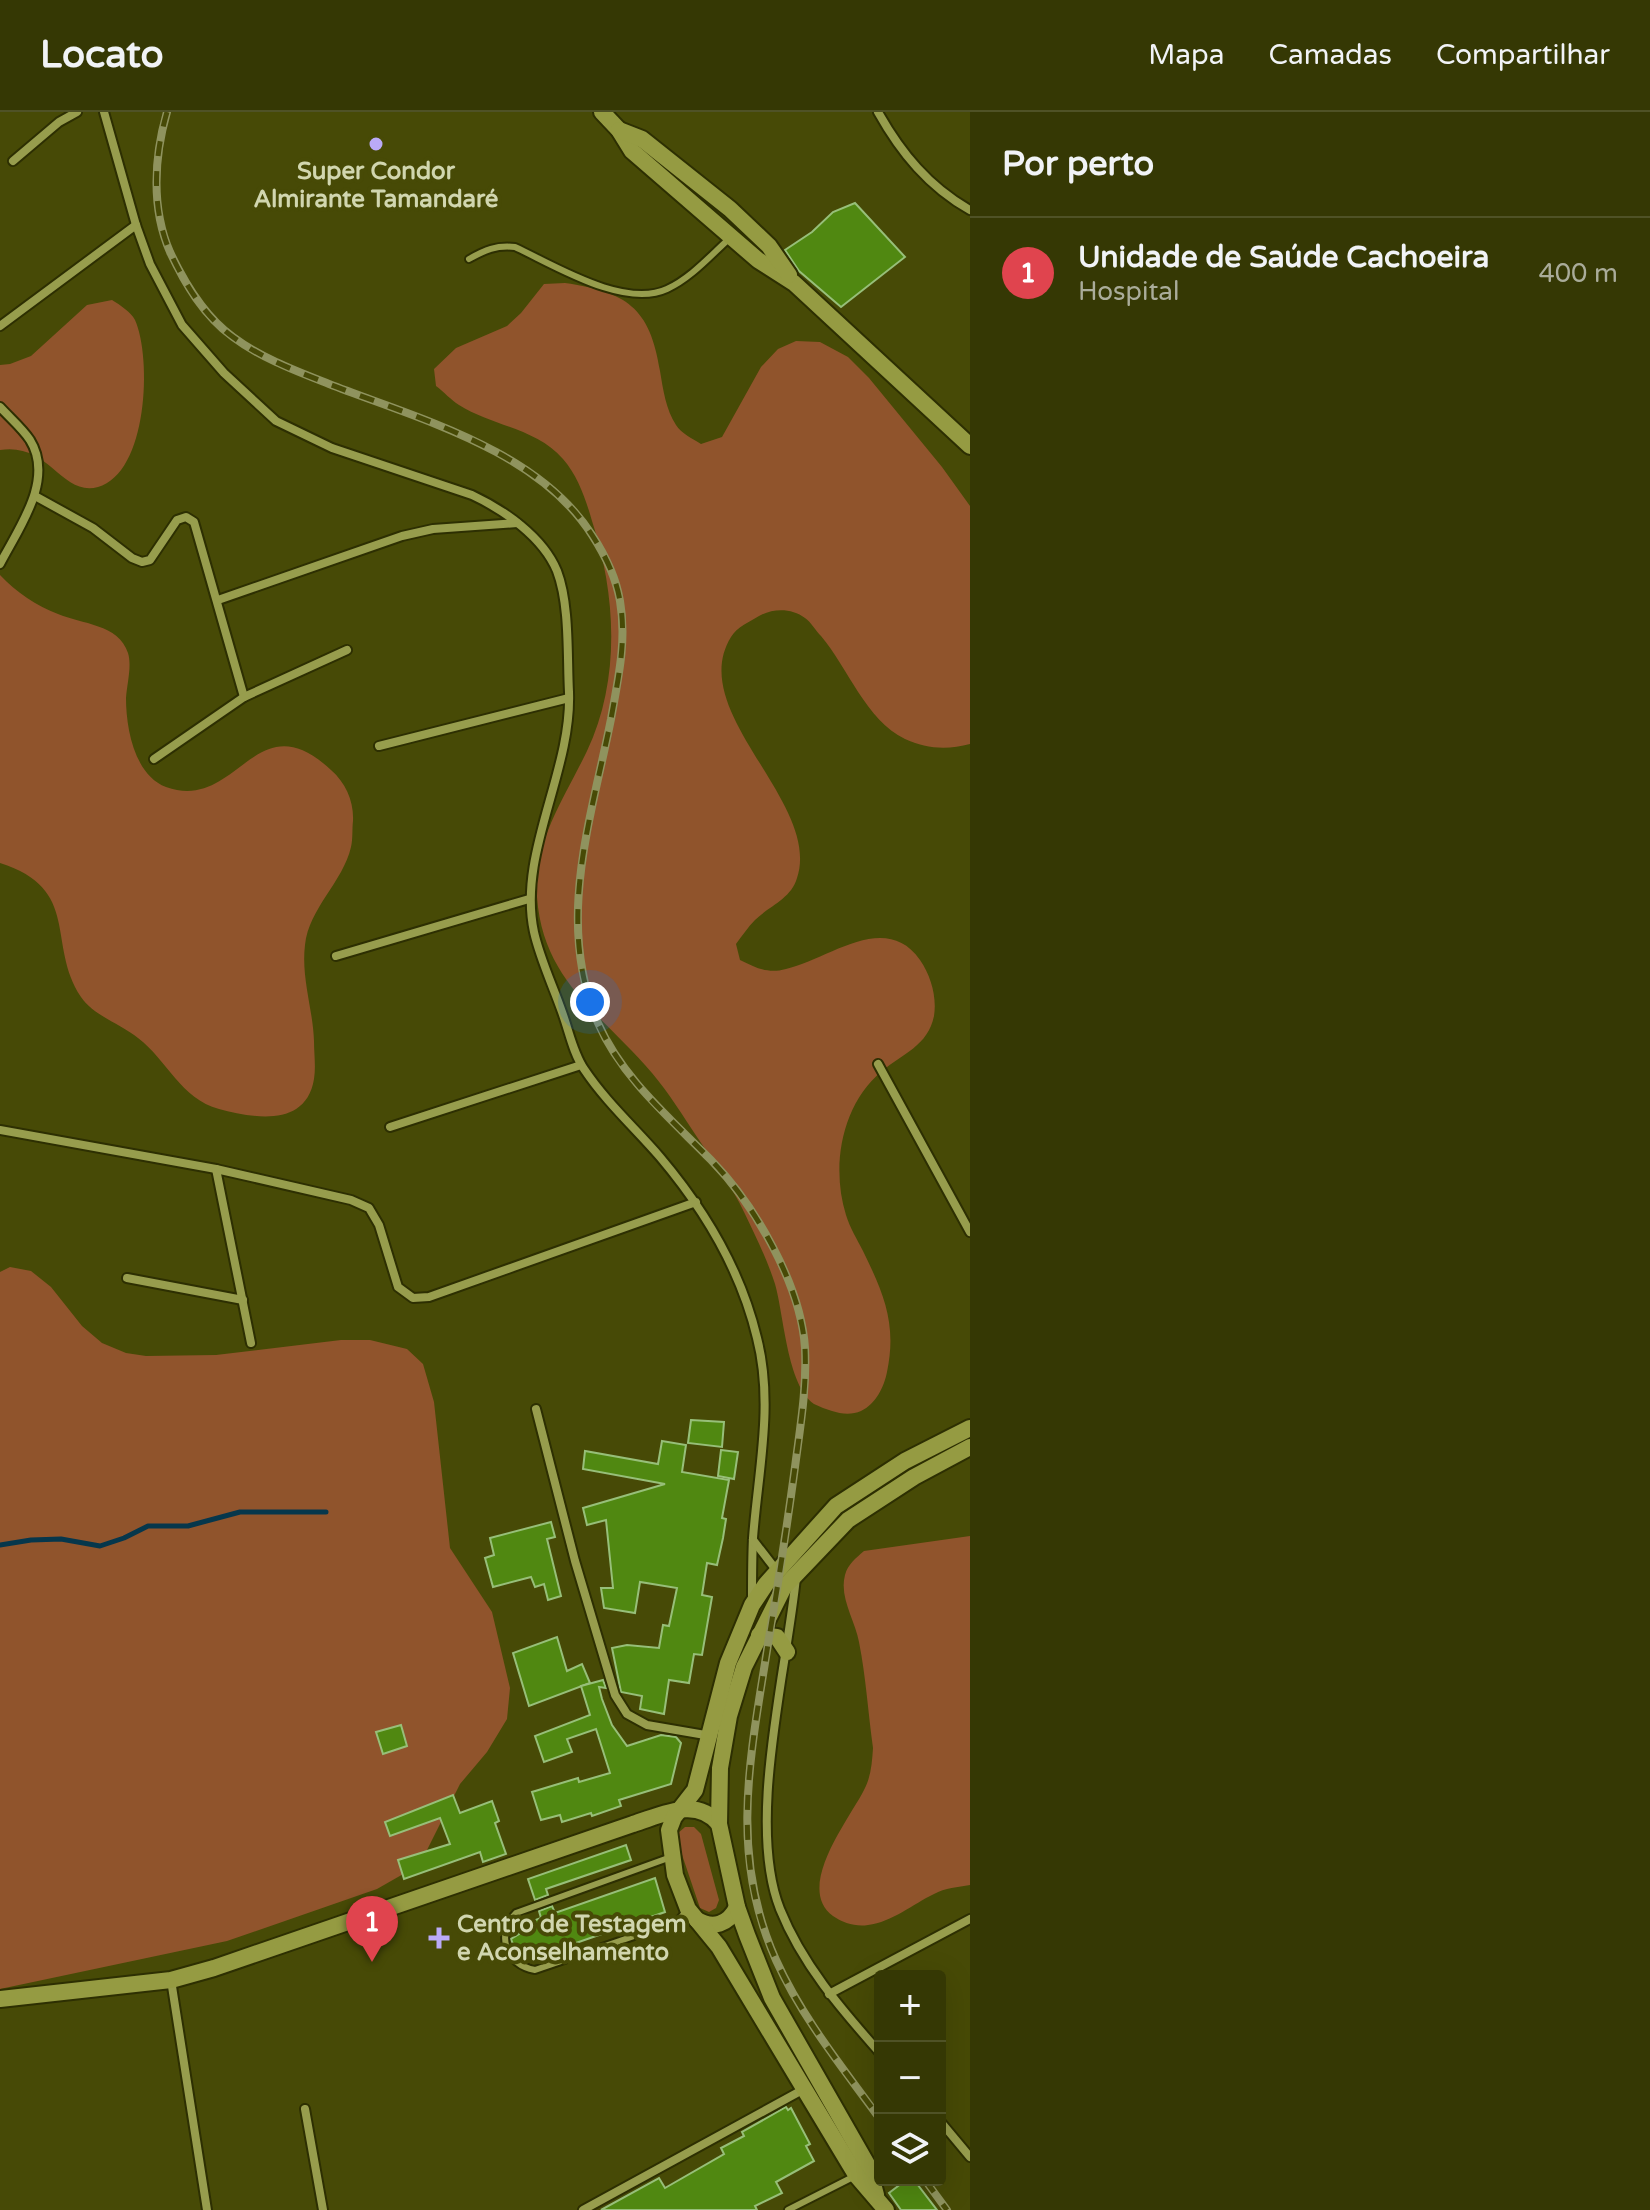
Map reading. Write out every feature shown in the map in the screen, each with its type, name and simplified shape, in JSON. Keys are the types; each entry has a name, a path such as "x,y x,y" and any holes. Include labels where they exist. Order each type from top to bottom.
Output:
{"main road":[{"path":"602,112 619,130 632,151 758,260 794,283 970,446"},
{"path":"619,130 642,139 695,181 769,246 794,283"},
{"path":"671,186 695,181"},
{"path":"882,2204 856,2175 772,1998 737,1907 719,1824 716,1737 728,1663 752,1605 777,1571 836,1506 905,1461 970,1428"},
{"path":"882,2204 868,2166 719,1947 692,1914 675,1875 668,1833 671,1823 695,1790 744,1667 784,1587 848,1520 914,1477 970,1447"},
{"path":"759,1635 777,1637 786,1646 787,1652"},
{"path":"0,1999 171,1980 682,1809 703,1811 719,1824"},
{"path":"633,1824 668,1833"},
{"path":"692,1914 709,1925 722,1923 733,1915 737,1907"}],"street":[{"path":"13,161 59,122 77,112"},
{"path":"104,112 150,264 182,325 224,373 276,421 332,448 472,495 493,505 544,550 557,571 564,597 569,698 563,749 529,899 534,934 581,1065 604,1097 659,1156 696,1202 743,1293 758,1339 767,1401 753,1539 752,1605"},
{"path":"878,112 917,170 950,199 970,210"},
{"path":"0,326 136,225"},
{"path":"0,407 29,438 35,451 35,496 0,564"},
{"path":"35,496 93,528 132,558 142,562 150,560 177,520 186,517 194,522 244,697"},
{"path":"218,600 402,536 433,529 517,523"},
{"path":"154,759 244,697 347,650"},
{"path":"379,746 569,698"},
{"path":"336,956 529,899"},
{"path":"878,1064 970,1232"},
{"path":"390,1127 581,1065"},
{"path":"0,1130 216,1169 351,1200 369,1208 379,1225 398,1287 413,1298 429,1297 696,1202"},
{"path":"216,1169 251,1343"},
{"path":"127,1278 243,1300"},
{"path":"536,1409 575,1561 615,1695 627,1714 647,1725 716,1737"},
{"path":"753,1539 777,1571"},
{"path":"797,1573 774,1737 766,1821 769,1863 779,1907 798,1946 829,1994 874,2046"},
{"path":"829,1994 970,1919"},
{"path":"171,1980 207,2210"},
{"path":"583,2210 812,2084"},
{"path":"305,2109 323,2210"},
{"path":"946,2128 970,2157"}],"lane":[{"path":"469,259 501,245 515,247 603,288 634,294 663,291 684,279 731,237"},
{"path":"671,1857 516,1913 506,1929 506,1948 517,1963 535,1970 692,1914"},
{"path":"788,2210 856,2175"}],"shaded area":[{"path":"565,283 619,298 642,317 656,349 665,399 673,419 681,431 701,444 722,437 761,367 778,349 796,341 820,342 848,357 869,378 970,506 970,744 929,747 905,739 891,730 868,706 811,624 794,612 770,612 740,628 731,637 722,666 725,696 738,726 791,819 799,849 794,885 785,897 755,920 736,944 740,960 773,971 802,964 856,942 890,939 906,946 920,960 934,994 934,1016 926,1035 868,1085 857,1101 843,1138 840,1177 846,1215 887,1310 890,1339 887,1372 881,1389 871,1404 858,1412 850,1414 830,1410 814,1404 805,1395 792,1366 772,1275 734,1193 658,1081 563,975 542,927 537,897 540,857 552,821 587,751 606,695 611,636 606,578 584,497 563,459 540,440 456,403 436,386 434,369 456,348 507,326 544,284"},
{"path":"112,300 133,317 140,338 144,386 142,412 127,460 115,477 98,487 85,488 64,478 31,454 0,450 0,365 31,356 87,305"},
{"path":"0,575 42,607 98,626 123,643 130,664 126,698 130,736 139,761 155,781 166,787 191,791 211,785 264,751 283,746 305,751 331,770 345,787 353,814 351,847 341,872 313,919 305,945 315,1065 309,1095 301,1106 276,1116 247,1115 219,1109 194,1097 138,1038 86,1004 71,977 52,903 42,887 26,874 0,863"},
{"path":"10,1267 31,1271 51,1287 82,1326 102,1343 126,1353 146,1356 216,1355 341,1340 370,1340 407,1349 423,1364 434,1402 450,1548 492,1612 510,1688 507,1719 487,1752 460,1784 427,1850 412,1869 377,1889 227,1941 0,1989 0,1272"},
{"path":"970,1536 970,1885 938,1892 877,1923 850,1924 833,1916 823,1904 819,1888 829,1853 866,1785 873,1754 861,1655 844,1592 845,1575 850,1564 864,1551"},
{"path":"685,1827 694,1827 701,1834 719,1900 716,1908 709,1912 700,1908 677,1840 677,1834"}],"building":[{"path":"855,203 905,257 841,307 799,271 785,250 812,232 833,212"},
{"path":"691,1420 724,1422 722,1447 688,1443"},
{"path":"662,1441 686,1445 682,1472 729,1480 722,1518 726,1519 717,1565 707,1563 702,1595 712,1597 702,1655 694,1654 689,1683 669,1680 664,1714 640,1709 642,1696 621,1692 612,1648 627,1645 659,1648 663,1625 669,1626 677,1588 640,1582 635,1613 604,1608 601,1588 613,1588 606,1520 587,1525 583,1508 665,1484 583,1469 585,1451 658,1464"},
{"path":"721,1450 738,1452 734,1479 718,1476"},
{"path":"551,1522 555,1537 547,1539 561,1596 548,1600 544,1584 535,1587 531,1577 493,1587 485,1558 494,1555 490,1538"},
{"path":"557,1637 567,1671 582,1664 590,1683 529,1706 513,1653"},
{"path":"603,1680 606,1688 599,1687 602,1699 612,1725 627,1746 661,1735 676,1737 681,1743 671,1784 619,1800 621,1806 592,1816 591,1813 562,1822 560,1815 541,1820 532,1792 578,1778 579,1782 610,1773 596,1729 567,1739 572,1752 544,1762 535,1736 590,1715 581,1686"},
{"path":"401,1725 407,1746 383,1754 376,1732"},
{"path":"453,1795 460,1813 492,1801 499,1821 495,1823 506,1854 483,1862 480,1852 404,1879 398,1860 450,1844 440,1818 390,1836 385,1822"},
{"path":"626,1845 631,1860 546,1889 548,1895 535,1900 528,1879"},
{"path":"655,1878 665,1912 530,1959 527,1951 518,1955 516,1952 511,1939 519,1934 517,1927 541,1918 539,1911 552,1906 555,1913"},
{"path":"786,2107 788,2110 791,2108 810,2144 806,2146 814,2161 776,2182 782,2193 755,2206 757,2210 601,2210 659,2178 665,2188 724,2154 721,2148 744,2136 742,2132"},
{"path":"898,2186 919,2186 937,2210 901,2210 889,2193"}],"waterway":[{"path":"0,1545 61,1539 100,1546 148,1526 188,1526 240,1512 326,1512"}],"railway":[{"path":"167,112 157,164 160,218 176,264 196,299 213,319 244,345 279,364 438,425 509,459 541,480 569,506 592,535 613,575 622,616 622,645 619,675 581,871 579,947 585,985 598,1023 620,1062 648,1096 728,1178 759,1223 785,1273 802,1324 805,1348 803,1408 755,1724 750,1764 748,1842 752,1881 761,1920 776,1960 811,2022 876,2114"},
{"path":"929,2186 947,2210"}],"place":[{"name":"Super Condor Almirante Tamandaré","path":"376,144"},
{"name":"Centro de Testagem e Aconselhamento","path":"439,1938"},
{"name":"Unidade de Saúde Cachoeira","path":"372,1962"}]}
